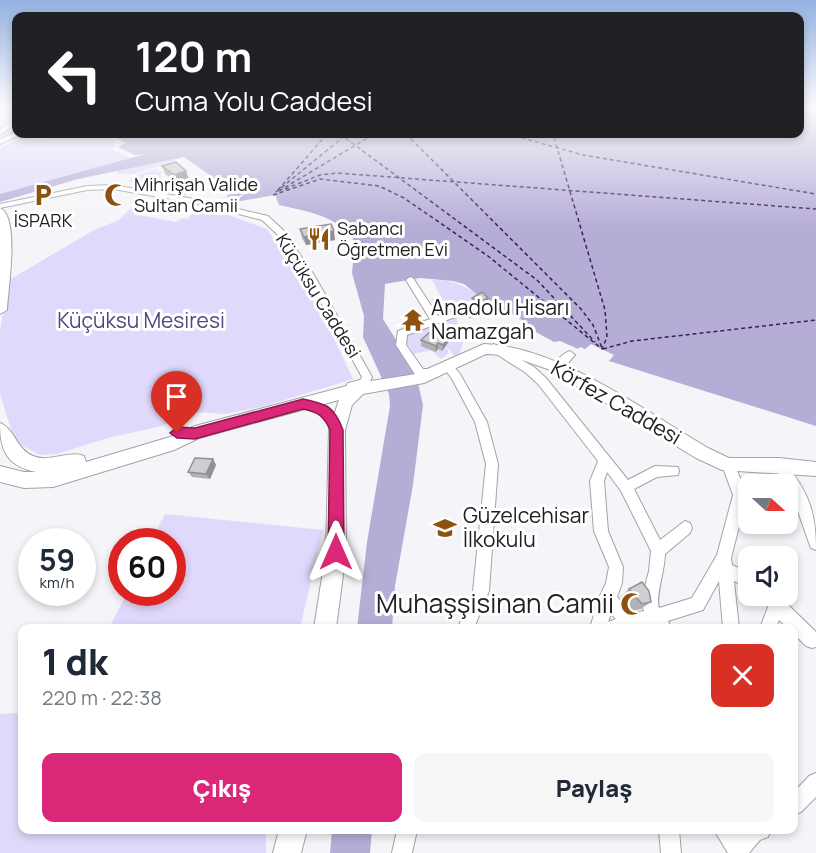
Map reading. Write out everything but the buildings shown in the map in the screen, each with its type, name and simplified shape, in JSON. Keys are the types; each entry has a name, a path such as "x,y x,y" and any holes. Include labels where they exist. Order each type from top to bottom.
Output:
{"main road":[{"path":"0,310 2,212"},
{"path":"0,474 24,480 44,473 174,443 195,433 358,389 419,379 484,349 494,348"},
{"name":"Körfez Caddesi","path":"494,348 509,350 558,367 702,453 728,465 778,465 816,469"},
{"path":"326,624 336,552 337,430 345,403 358,389"},
{"path":"303,404 320,408 331,416 337,430"},
{"path":"0,430 14,455 44,473"},
{"path":"0,487 31,486 44,473"},
{"path":"287,853 292,834"}],"street":[{"name":"Küçüksu Caddesi","path":"2,212 87,188 113,188 200,202 265,218 280,232 310,275 367,377 364,383 342,388 324,399"},
{"path":"410,280 436,321"},
{"path":"468,624 481,591 492,465 481,422 456,377 442,370 420,373 402,345 402,333 457,313 474,314"},
{"path":"494,348 530,370 542,381 626,487 658,551 657,571 649,601 658,623"},
{"path":"558,367 570,355"},
{"path":"599,624 614,583 615,567 601,531 597,481 605,459"},
{"path":"728,465 740,495 725,563 731,624"},
{"path":"778,465 797,488 816,543"},
{"path":"626,487 655,472 673,471"},
{"path":"658,551 685,528"},
{"path":"725,563 738,573"},
{"path":"623,624 629,621 658,623 697,604 725,563"},
{"path":"607,598 629,621"},
{"path":"769,624 772,606"},
{"path":"778,606 796,624"},
{"path":"798,626 812,640"},
{"path":"798,801 816,783"},
{"path":"402,853 406,834"},
{"path":"669,834 671,853"},
{"path":"738,844 751,834"}],"green space":[{"path":"114,147 113,150 131,158 0,194 0,148"},
{"path":"180,158 134,174 118,174 116,170"},
{"path":"156,169 161,172 161,181 138,187 129,181 136,175"},
{"path":"163,182 179,185 187,197 140,189"},
{"name":"Küçüksu Mesiresi","path":"144,195 134,214 176,222 182,218 187,219 201,205 267,229 324,317 353,379 265,406 226,414 195,412 162,426 108,438 57,454 40,455 15,442 0,394 0,331 9,280 94,230 119,220"},
{"path":"432,280 457,283 479,296 462,305 468,310 441,314 431,299 441,297"},
{"path":"457,317 457,322 464,330 445,331 465,335 458,360 446,346 449,353 441,359 431,350 414,354 407,344 407,335"},
{"path":"165,514 323,530 301,624 111,624 120,606 186,606 186,528 158,528"},
{"path":"18,713 18,834 266,834 266,853 0,853 0,714"}],"shaded area":[{"path":"118,147 816,147 816,426 609,361 614,355 591,344 585,349 580,347 578,349 560,341 554,342 532,330 534,327 512,314 499,312 464,284 420,278 385,284 383,319 415,370 423,405 413,485 395,586 392,624 357,624 367,542 390,406 389,394 363,337 364,316 352,273 355,242 348,233 331,220 279,205 275,195 235,202 249,190 233,200 226,196 232,193 225,188 215,190 224,185 184,157 78,179 0,202 0,194 145,154 135,155"},
{"path":"332,834 372,834 370,853 330,853"}],"ferry route":[{"path":"278,190 316,147"},
{"path":"276,192 331,147"},
{"path":"279,191 353,147"},
{"path":"357,147 399,178"},
{"path":"419,147 454,182"},
{"path":"557,148 583,155 816,194"},
{"path":"557,148 570,190"},
{"path":"285,189 320,175 337,173 399,178"},
{"path":"399,178 454,182"},
{"path":"399,178 537,280 595,342"},
{"path":"273,195 320,179 379,186 404,198 488,256 602,349 607,337 605,310 570,190"},
{"path":"454,182 570,190"},
{"path":"454,182 581,309 593,325 602,348"},
{"path":"570,190 816,209"},
{"path":"603,349 632,341 816,320"}],"place":[{"name":"İSPARK","path":"43,195"},
{"name":"Mihrişah Valide Sultan Camii","path":"116,195"},
{"name":"Sabancı Öğretmen Evi","path":"319,239"},
{"name":"Anadolu Hisarı Namazgah","path":"413,320"},
{"name":"Güzelcehisar İlkokulu","path":"445,528"},
{"name":"Muhaşşisinan Camii","path":"632,604"}],"route":[{"path":"177,433 195,433 303,404 320,408 331,416 337,430 336,552"}]}
